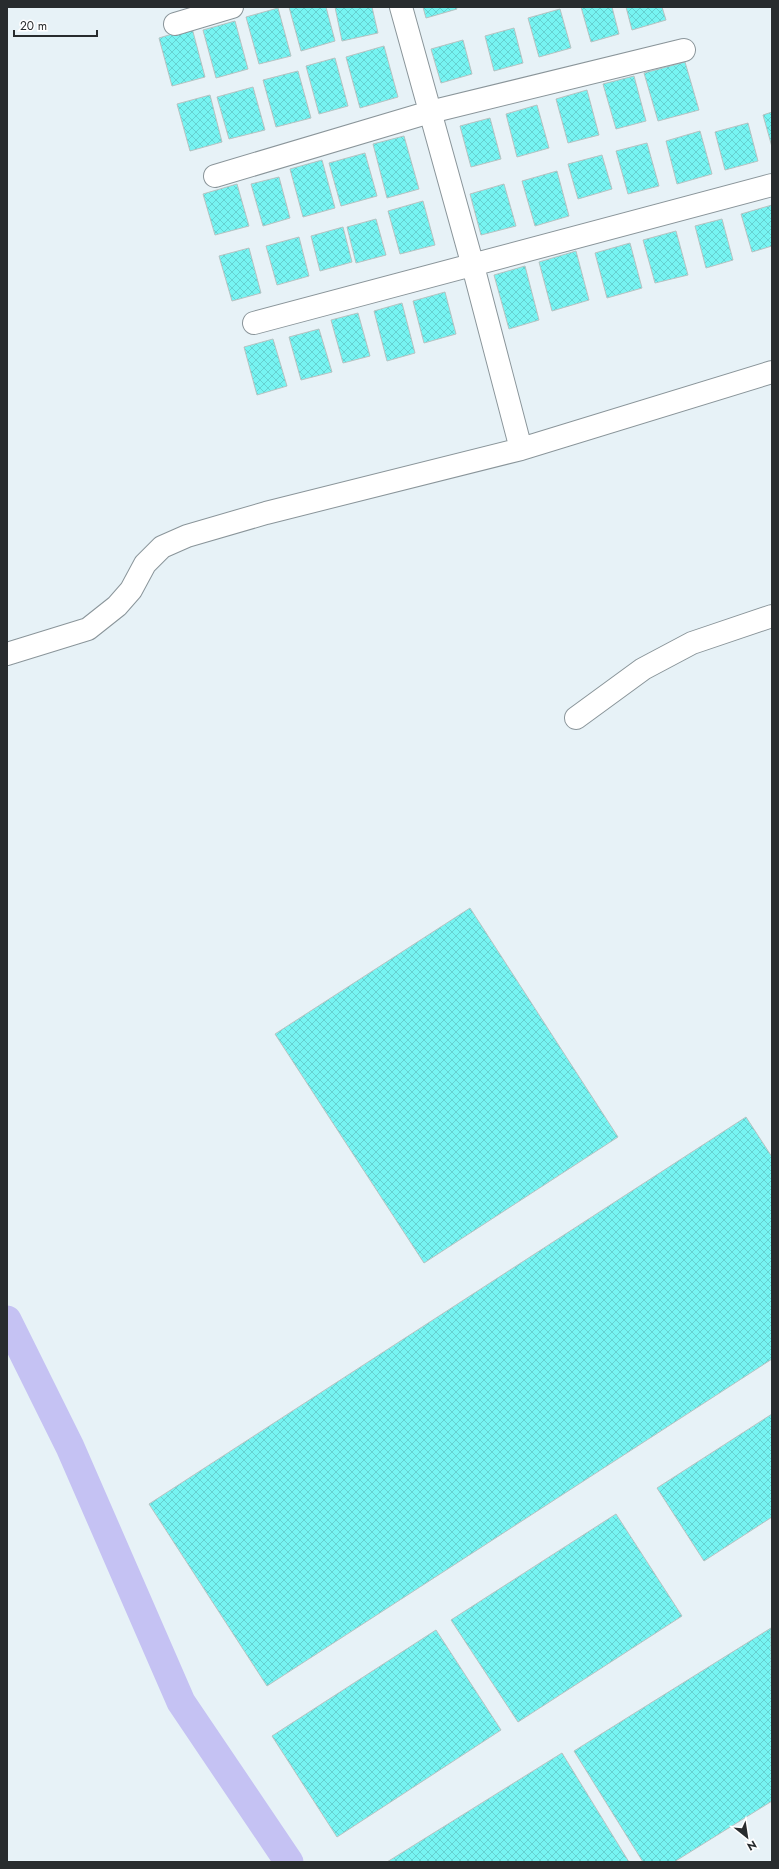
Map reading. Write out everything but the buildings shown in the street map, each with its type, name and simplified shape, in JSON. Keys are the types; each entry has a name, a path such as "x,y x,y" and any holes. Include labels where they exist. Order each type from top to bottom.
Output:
{"street":[{"path":"175,24 232,7"},
{"path":"401,7 473,266 521,449"},
{"path":"215,176 430,112 684,50"},
{"path":"254,323 473,266 772,185"},
{"path":"7,654 88,629 117,606 126,596 145,564 162,547 187,536 266,513 521,449 772,372"},
{"path":"576,718 643,668 692,643 772,616"}],"waterway":[{"path":"7,1320 70,1447 181,1702 289,1862"}]}
